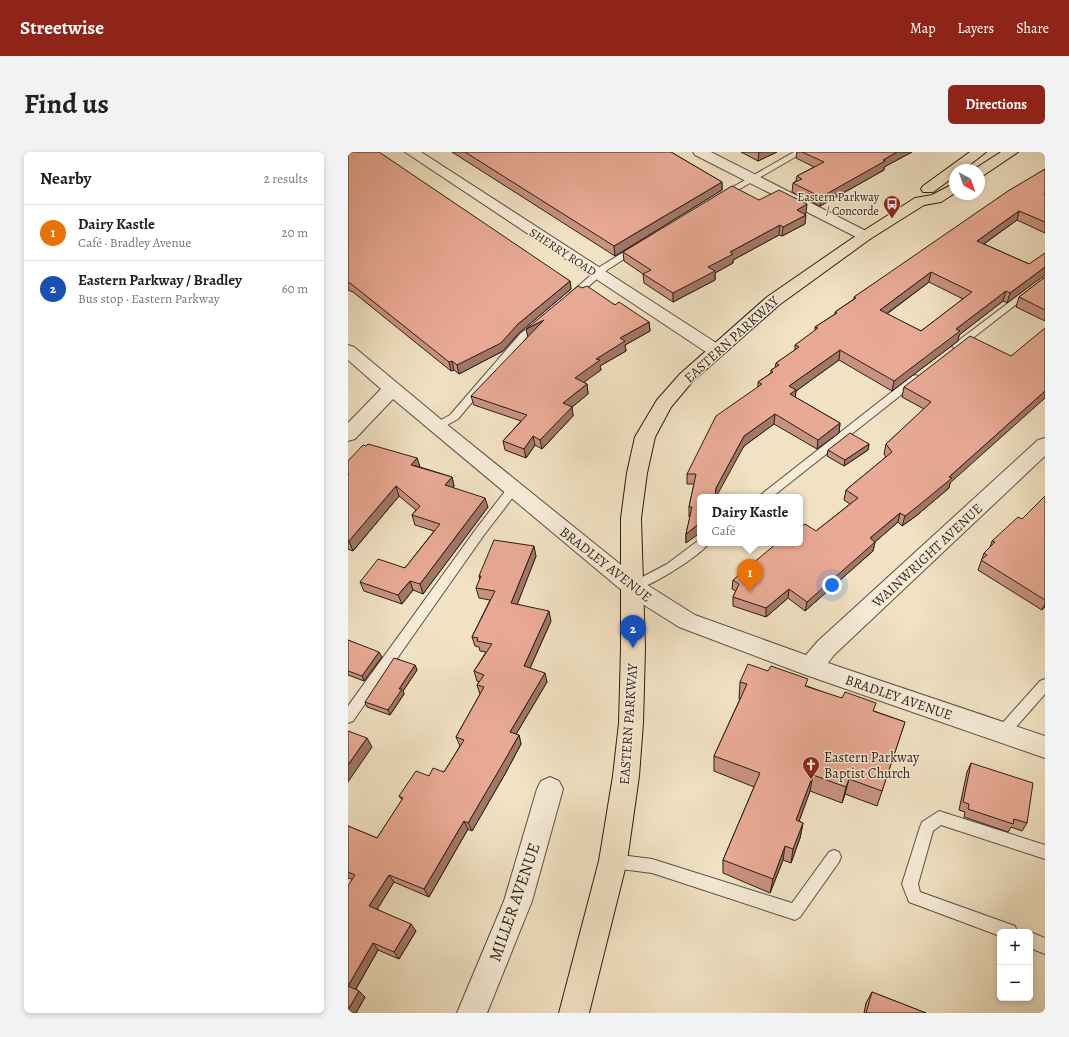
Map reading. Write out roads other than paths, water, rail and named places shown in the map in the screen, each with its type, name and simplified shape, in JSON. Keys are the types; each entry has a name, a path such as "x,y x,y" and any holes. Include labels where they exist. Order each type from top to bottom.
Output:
{"main road":[{"name":"EASTERN PARKWAY","path":"920,201 923,193 979,152"},
{"path":"985,168 1011,152"},
{"name":"EASTERN PARKWAY","path":"574,1013 603,906 613,861 626,776 632,723 631,518 636,473 645,437 664,404 686,378 715,350 773,301 865,236 920,201 936,199 949,191"}],"street":[{"name":"SHERRY ROAD","path":"412,152 715,350"},
{"path":"700,152 865,236"},
{"name":"BRADLEY AVENUE","path":"348,351 436,427 632,587 687,621 811,667 1045,747"},
{"path":"348,434 392,389"},
{"name":"WAINWRIGHT AVENUE","path":"811,667 826,648 1045,446"},
{"name":"MILLER AVENUE","path":"472,1013 518,901 550,789"}],"lane":[{"path":"711,202 800,152"},
{"path":"561,305 604,268 643,244"},
{"path":"947,354 1045,278"},
{"path":"436,427 454,417 523,336 545,318"},
{"path":"768,494 923,373"},
{"path":"348,717 480,532 513,489"},
{"path":"632,587 671,567 699,546"},
{"path":"1002,732 1045,685"},
{"path":"1001,929 914,896 910,884 927,827 939,818 1045,852"},
{"path":"613,861 652,866 795,912 834,857"},
{"path":"1033,941 1045,946"}],"place":[{"name":"Eastern Parkway / Concorde","path":"892,219"},
{"name":"Dairy Kastle","path":"750,592"},
{"name":"Eastern Parkway / Bradley","path":"633,648"},
{"name":"Eastern Parkway Baptist Church","path":"811,780"}]}
